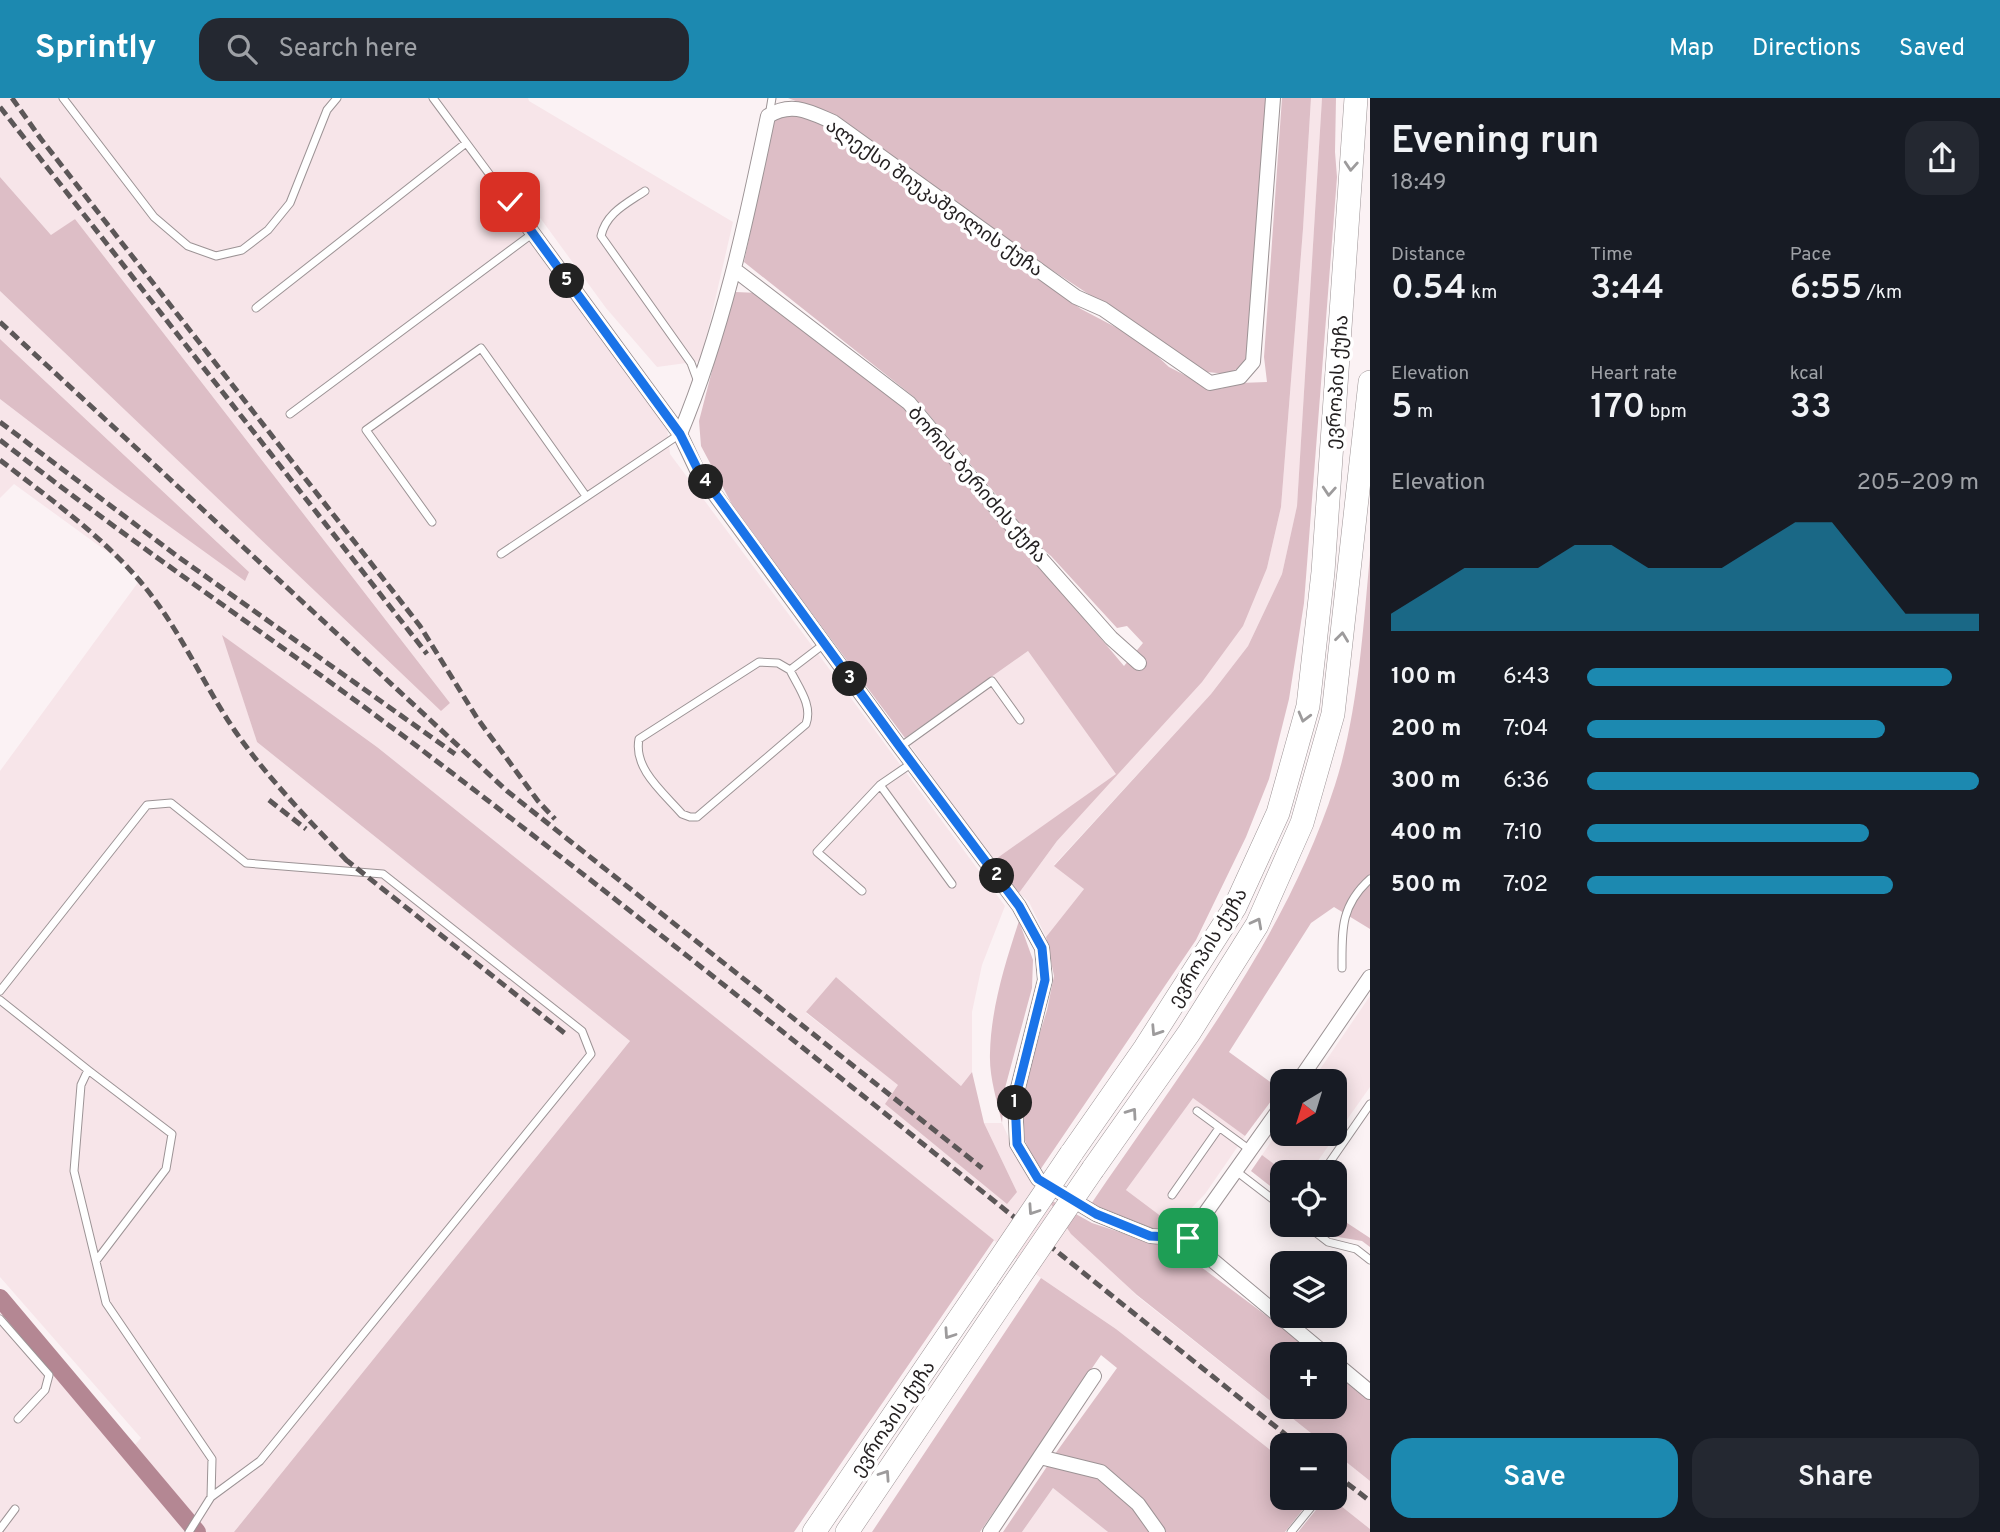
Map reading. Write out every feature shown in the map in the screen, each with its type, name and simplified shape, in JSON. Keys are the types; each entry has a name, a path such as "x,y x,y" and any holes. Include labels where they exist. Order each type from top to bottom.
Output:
{"main road":[{"name":"ევროპის ქუჩა","path":"814,1532 1145,1048 1235,907 1278,813 1308,706 1324,572 1356,98"},
{"name":"ევროპის ქუჩა","path":"847,1532 1093,1169 1189,1033 1257,925 1302,823 1333,714 1370,382"}],"street":[{"name":"ალექსი შიუკაშვილის ქუჩა","path":"768,116 781,108 804,110 833,122 1076,297 1103,309 1210,383 1240,377 1254,362 1273,98"},
{"path":"680,434 699,386 735,270 768,116"},
{"path":"510,202 680,434 698,470 1019,906 1042,948 1045,980 1015,1100 1017,1144 1038,1179 1096,1214 1150,1236 1188,1238 1311,1342"},
{"name":"ბორის ბერიძის ქუჩა","path":"735,270 909,403 997,509 1111,638 1139,663"},
{"path":"1307,1069 1370,977"},
{"path":"1188,1238 1270,1123"},
{"path":"1347,1373 1370,1392"},
{"path":"990,1532 1094,1376"},
{"path":"1040,1457 1101,1472 1138,1504 1158,1532"}],"lane":[{"path":"63,98 154,217 188,246 216,256 242,250 268,230 290,203 327,110 337,98"},
{"path":"433,98 510,202"},
{"path":"768,116 772,98"},
{"path":"256,308 466,143"},
{"path":"645,191 612,214 603,225 601,236 691,363 699,386"},
{"path":"290,414 532,234"},
{"path":"432,522 366,430 481,348 586,496"},
{"path":"501,554 680,434"},
{"path":"790,670 824,644"},
{"path":"759,662 778,663 790,670 808,706 806,724 696,817 682,814 644,770 637,750 639,739 759,662"},
{"path":"900,747 992,681 1020,720"},
{"path":"862,891 817,852 880,785 912,763"},
{"path":"880,785 952,884"},
{"path":"0,991 147,805 171,803 246,863 383,873 582,1031 591,1054 260,1461 211,1497 189,1532"},
{"path":"1342,968 1343,921 1352,900 1370,879"},
{"path":"0,1000 172,1135 166,1169 96,1261"},
{"path":"88,1070 81,1085 74,1171 106,1303 212,1459 211,1497"},
{"path":"1330,1160 1370,1104"},
{"path":"1197,1111 1250,1151"},
{"path":"1172,1195 1219,1128"},
{"path":"1236,1171 1270,1197"},
{"path":"1322,1237 1328,1242 1356,1249 1370,1260"},
{"path":"0,1319 49,1375 45,1390 18,1419"},
{"path":"0,1529 15,1509"},
{"path":"1292,1532 1309,1510"}],"shaded area":[{"path":"0,98 528,98 733,222 701,361 657,367 606,308 522,193 504,207 667,427 670,454 1005,906 982,965 972,1012 972,1072 961,1086 836,977 806,1013 899,1085 886,1104 1017,1192 984,1123 1002,1123 1024,1171 1137,1296 1270,1401 1270,1419 1293,1419 1311,1433 1270,1433 1270,1450 1116,1329 1041,1278 377,747 223,636 257,742 630,1041 234,1532 0,1532 0,1308 124,1457 141,1438 0,1277 0,771 142,577 14,484 0,498 0,399 115,487 249,572 0,339 0,291 441,710 450,703 75,219 52,236 0,177"},
{"path":"788,98 1267,98 1247,364 1227,374 1207,372 991,230 824,112"},
{"path":"1282,98 1311,98 1281,507 1267,568 1243,626 1202,682 1057,841 1019,893 993,861 1116,774 1028,651 905,738 736,512 701,446 699,421 729,305 735,292 759,293 904,404 1124,666 1143,643 1127,626 1117,628 1040,547 914,397 744,262 774,121 790,116 818,120 1081,309 1140,340 1169,367 1206,386 1220,389 1240,383 1267,382 1264,357"},
{"path":"1311,98 1322,98 1297,506 1282,574 1248,646 1211,694 1054,865 1084,889 1046,937 1029,902 1019,893 1057,841 1113,777 993,861 905,738 1028,651 1117,774 1267,568 1281,507"},
{"path":"1322,98 1336,98 1337,177 1304,603 1289,699 1269,779 1246,837 1196,940 1040,1170 1033,1161 1024,1138 1021,1094 1047,1010 1054,976 1046,937 1084,889 1054,866 1211,694 1248,646 1282,574 1297,506"},
{"path":"0,177 51,235 75,219 450,703 441,711 0,291"},
{"path":"0,339 249,572 245,581 0,399"},
{"path":"1370,555 1370,929 1334,907 1311,923 1229,1052 1270,1082 1270,1102 1245,1136 1193,1098 1126,1190 1174,1226 1154,1231 1139,1227 1091,1204 1228,1002 1289,897 1314,842 1335,785 1349,730"},
{"path":"222,635 377,747 994,1240 794,1532 234,1532 630,1041 257,742"},
{"path":"1019,921 1033,960 1032,988 1005,1088 1002,1123 991,1071 991,1036 1000,986"},
{"path":"836,977 961,1086 972,1072 984,1123 1017,1192 1007,1204 885,1104 898,1085 806,1012"},
{"path":"1370,996 1370,1087 1348,1118 1348,1069 1320,1069"},
{"path":"1193,1097 1245,1136 1205,1194 1174,1226 1126,1190"},
{"path":"1270,1143 1270,1146 1328,1146 1318,1160 1270,1161 1262,1155"},
{"path":"1262,1155 1270,1161 1270,1186 1251,1171"},
{"path":"1047,1198 1092,1223 1165,1247 1197,1264 1270,1318 1270,1328 1283,1328 1302,1342 1270,1342 1270,1401 1137,1295 1071,1234"},
{"path":"1347,1223 1370,1238 1370,1247 1362,1241 1338,1237 1347,1237"},
{"path":"1041,1278 1116,1329 1270,1450 1270,1510 1302,1510 1285,1532 1162,1532 1140,1502 1055,1454 1117,1368 1101,1355 980,1532 872,1532"},
{"path":"1347,1379 1370,1399 1370,1481 1347,1463 1347,1433 1311,1433 1293,1419 1347,1419"},
{"path":"1050,1462 1083,1472 1120,1494 1152,1532 1108,1532 1053,1488 1022,1532 1003,1532"},
{"path":"1347,1463 1370,1481 1370,1529 1346,1510"},
{"path":"1053,1488 1108,1532 1022,1532"},
{"path":"1316,1510 1346,1510 1370,1529 1370,1532 1298,1532"}],"waterway":[{"path":"0,1298 197,1532"}],"railway":[{"path":"12,98 41,139 420,626 477,718 538,801 555,819"},
{"path":"0,107 427,654"},
{"path":"0,322 507,791 982,1168"},
{"path":"0,422 177,556 455,754"},
{"path":"0,440 385,722 548,847 1284,1433"},
{"path":"0,460 94,535 144,586 169,621 223,713 248,749 290,800 350,864"},
{"path":"269,800 306,829"},
{"path":"345,859 567,1035"},
{"path":"1347,1483 1370,1501"}],"route":[{"path":"510,202 680,434 698,470 1019,906 1042,948 1045,980 1015,1100 1017,1144 1038,1179 1096,1214 1150,1236 1188,1238"}]}
